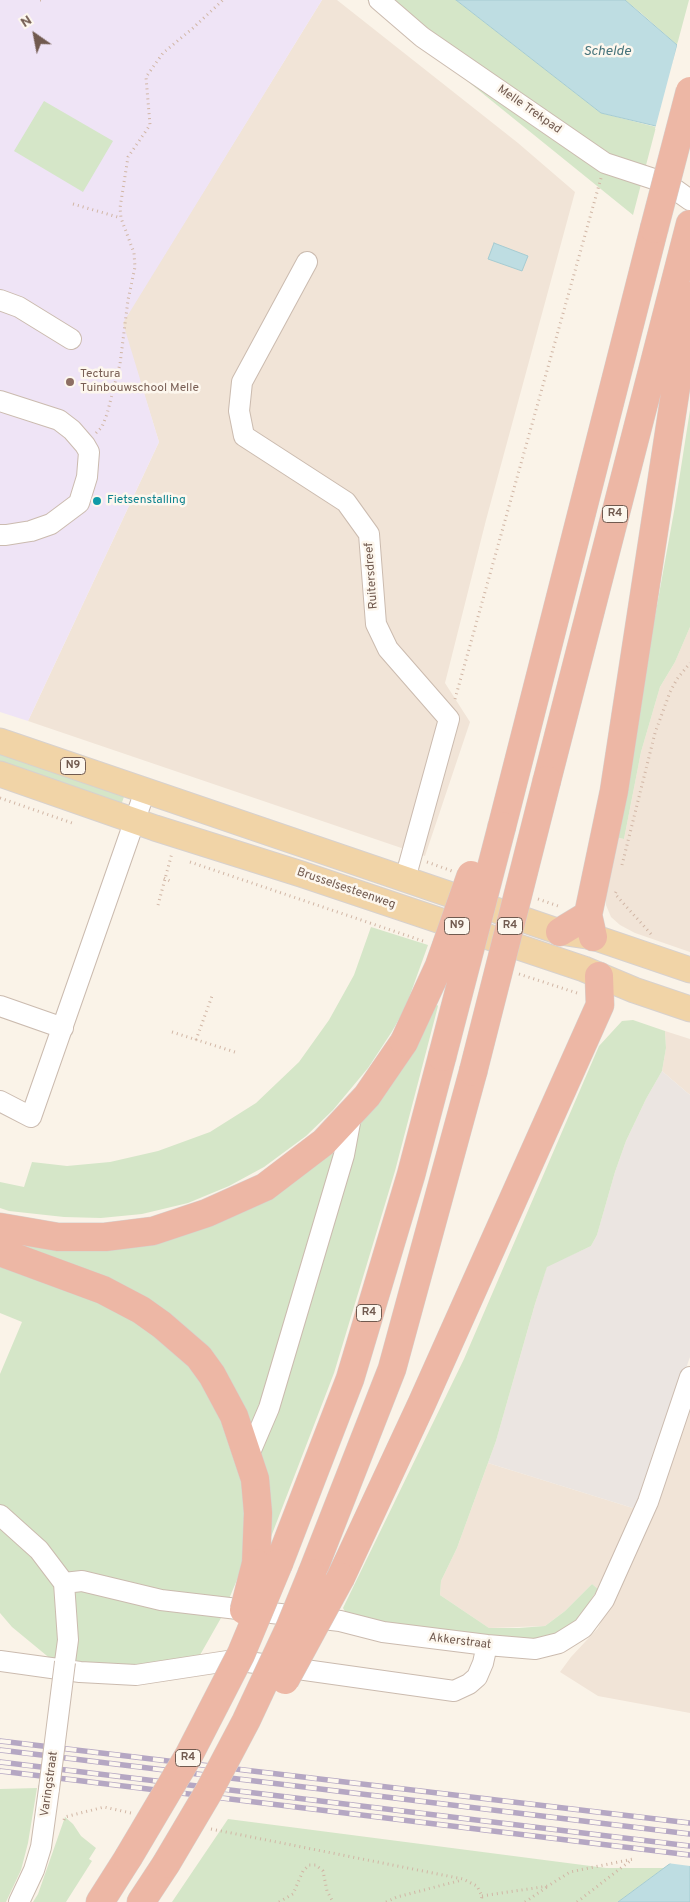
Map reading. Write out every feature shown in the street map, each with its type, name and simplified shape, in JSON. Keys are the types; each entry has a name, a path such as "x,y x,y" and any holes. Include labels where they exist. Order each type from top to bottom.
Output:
{"highway":[{"name":"R4","path":"100,1902 190,1755 241,1654 268,1563 350,1378 411,1176 442,1057 498,816 690,91"},
{"name":"R4","path":"141,1902 166,1864 246,1721 290,1627 392,1369 473,1072 687,236"},
{"path":"560,932 590,926 614,791 690,296"},
{"path":"0,1227 58,1237 105,1237 153,1231 207,1213 265,1187 324,1142 367,1096 404,1042 439,966 498,816"},
{"path":"246,1721 285,1680 341,1577 422,1403 600,1005 599,988"},
{"path":"0,1252 103,1290 141,1310 162,1325 199,1357 212,1375 234,1416 248,1457 255,1479 258,1512 268,1563"}],"main road":[{"name":"N9","path":"0,742 560,932"},
{"name":"Brusselsesteenweg","path":"0,774 136,822 173,851 314,878 599,988 634,990 690,1009"},
{"path":"314,878 338,878 540,944 560,932"},
{"path":"590,926 648,956 690,970"},
{"path":"590,926 599,988"}],"street":[{"name":"Melle Trekpad","path":"379,0 422,37 605,163 666,183 690,200"},
{"name":"Ruitersdreef","path":"307,262 242,382 239,411 244,436 346,502 369,534 376,624 388,649 449,719"},
{"path":"0,300 19,307 71,339"},
{"path":"0,401 59,420 72,430 86,445 89,452 87,477 79,503 51,524 31,531 6,535 0,534"},
{"path":"405,879 449,719"},
{"path":"0,1101 32,1117 136,822 145,791"},
{"path":"0,1006 63,1028"},
{"path":"248,1457 269,1408 344,1155 352,1112"},
{"name":"Akkerstraat","path":"64,1583 82,1582 161,1600 340,1621 383,1632 487,1645 535,1649 560,1643 583,1628 604,1600 648,1502 690,1377"},
{"path":"0,1515 39,1550 64,1583"},
{"name":"Varingstraat","path":"19,1902 34,1870 41,1847 50,1789 68,1640 64,1583"},
{"path":"0,1661 80,1672 136,1675 234,1660 454,1690 469,1684 477,1677 483,1663 487,1645"}],"path":[{"path":"86,445 102,427 120,364 128,300 135,267 134,253 121,218 120,208 128,157 150,125 146,77 163,53 194,28 223,0"},
{"path":"449,719 605,163"},
{"path":"73,204 121,218"},
{"path":"622,866 654,733 676,679 690,663"},
{"path":"0,798 79,825"},
{"path":"158,905 173,851"},
{"path":"189,862 426,942"},
{"path":"164,878 170,881"},
{"path":"617,885 615,894 652,934 648,956"},
{"path":"518,973 599,988"},
{"path":"196,1040 212,996"},
{"path":"172,1032 238,1053"},
{"path":"65,1818 104,1807 133,1813"},
{"path":"211,1829 463,1879 477,1886 482,1896 481,1902"},
{"path":"525,1902 570,1872 633,1859 577,1902"},
{"path":"279,1902 293,1894 303,1871 309,1865 316,1865 323,1871 327,1891 333,1902"},
{"path":"386,1902 397,1897 463,1879"},
{"path":"482,1896 548,1886"}],"shaded area":[{"name":"Tectura Tuinbouwschool Melle","path":"0,0 322,0 123,323 159,442 28,721 0,712"},
{"path":"322,0 337,0 518,143 575,192 486,520 445,683 470,722 425,856 28,721 159,442 122,323"},
{"path":"690,627 690,952 635,933 620,925 611,917 606,905 606,888 615,837 624,839 641,752 660,687 675,662"},
{"path":"665,1031 690,1039 690,1095 662,1071 666,1048"},
{"path":"662,1071 690,1095 690,1357 636,1509 488,1463 547,1266 591,1246 597,1235 626,1141"},
{"path":"690,1407 690,1713 598,1696 560,1672 598,1628 639,1544"},
{"path":"488,1463 636,1509 598,1589 592,1584 565,1611 545,1626 489,1628 440,1595 441,1581 457,1548"}],"green space":[{"path":"367,0 456,0 601,113 656,127 633,215"},
{"path":"625,0 689,0 677,45 641,13"},
{"path":"44,101 113,141 83,192 14,151"},
{"path":"690,410 690,627 675,662 660,687 641,752 624,839 615,837 675,506"},
{"path":"0,752 125,794 120,808 0,767"},
{"path":"371,927 428,945 405,1009 391,1033 368,1068 333,1110 306,1136 264,1167 229,1186 188,1203 142,1214 101,1218 64,1217 9,1211 0,1208 0,1182 24,1187 32,1162 67,1166 110,1162 158,1151 210,1132 256,1103 299,1062 329,1020 354,975"},
{"path":"433,1000 438,1006 395,1171 334,1373 269,1542 222,1369 0,1239 57,1245 269,1194"},
{"path":"633,1020 665,1031 666,1048 662,1071 626,1141 597,1235 591,1246 547,1267 496,1441 457,1548 441,1581 440,1595 489,1628 519,1628 545,1626 565,1611 592,1584 598,1589 573,1627 533,1643 348,1617 343,1608 464,1359 599,1046 622,1021"},
{"path":"0,1265 98,1301 155,1335 190,1365 202,1382 223,1421 243,1482 246,1513 244,1563 221,1618 200,1655 196,1658 138,1666 52,1660 12,1627 0,1613 0,1374 22,1322 0,1313"},
{"path":"37,1788 28,1843 21,1870 6,1902 0,1902 0,1789"},
{"path":"65,1817 73,1824 81,1836 96,1848 89,1859 92,1861 66,1902 33,1902 38,1894"},
{"path":"228,1819 606,1868 664,1868 618,1902 172,1902"}],"water":[{"name":"Schelde","path":"456,0 625,0 677,45 660,127 601,113"},
{"path":"494,243 528,256 522,271 488,259"},
{"path":"690,1849 690,1902 618,1902 664,1868"}],"pier":[{"path":"678,42 690,50 690,148 655,129"},
{"path":"690,1846 690,1866 667,1863 688,1847"}],"railway":[{"path":"0,1741 690,1823"},
{"path":"0,1750 690,1834"},
{"path":"0,1762 690,1846"},
{"path":"0,1771 690,1855"}],"place":[{"name":"Tectura Tuinbouwschool Melle","path":"70,382"},
{"name":"Fietsenstalling","path":"97,501"}]}
